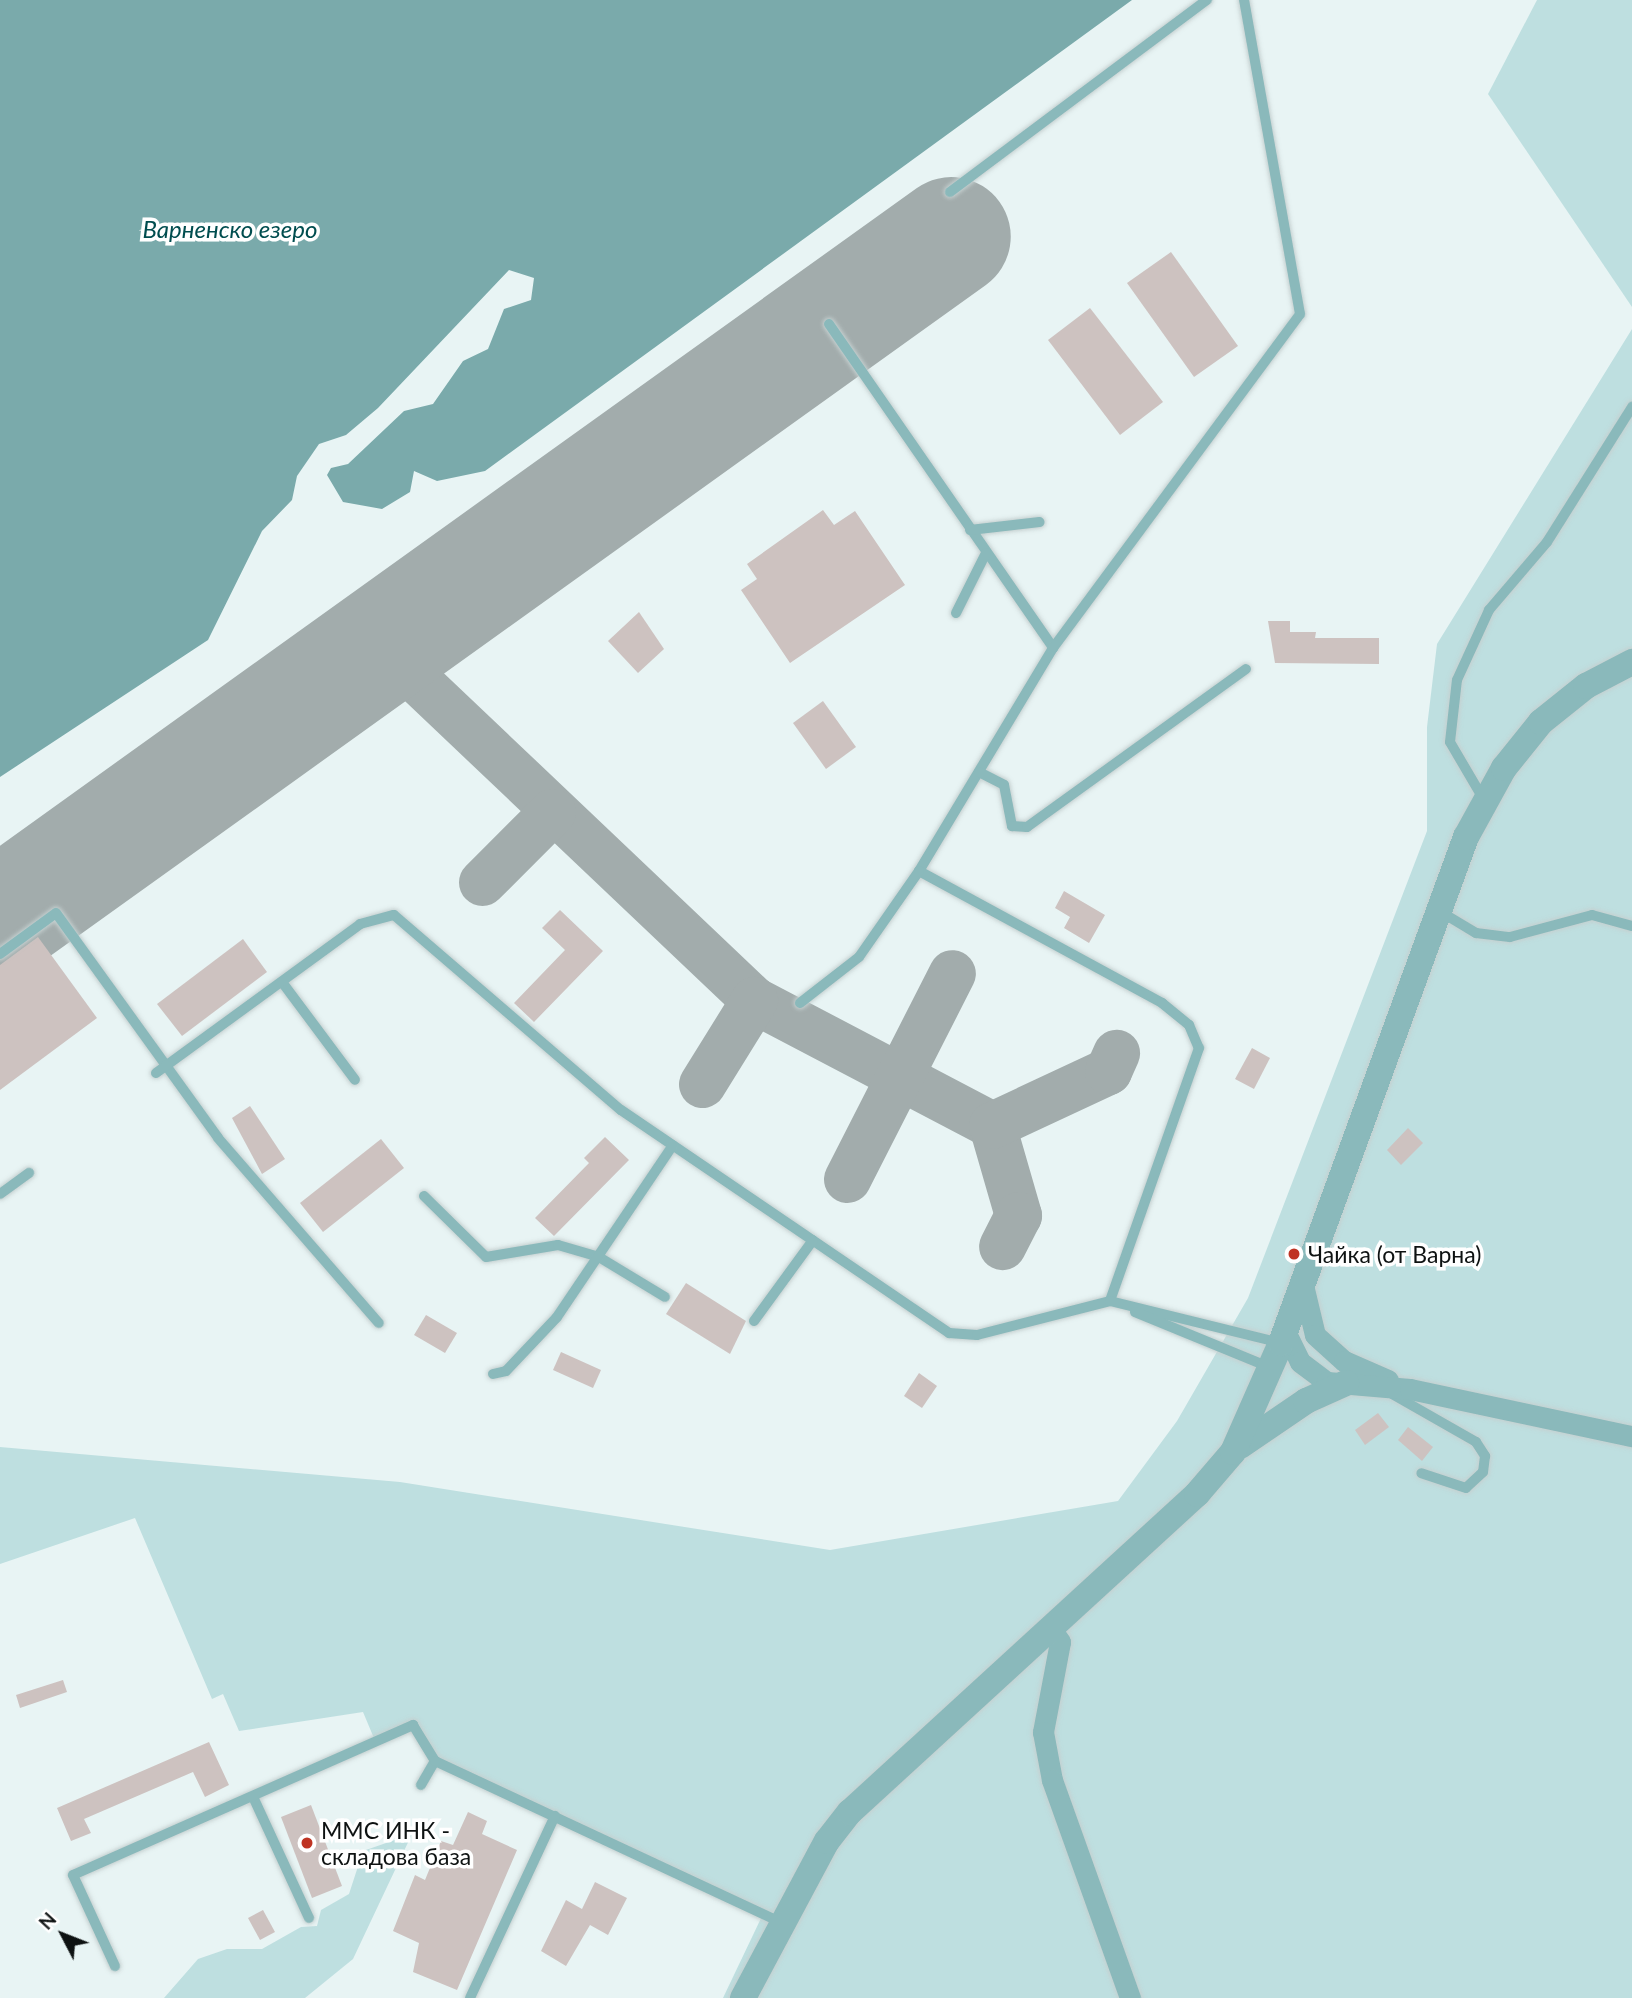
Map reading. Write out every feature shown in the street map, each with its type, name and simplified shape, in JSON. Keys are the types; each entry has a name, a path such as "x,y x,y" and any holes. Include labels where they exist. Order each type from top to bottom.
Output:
{"street":[{"path":"1233,1452 1271,1367 1287,1343 1303,1284 1436,908 1485,801 1541,722 1586,686 1632,662"},
{"path":"1303,1284 1315,1335 1328,1350"},
{"path":"1287,1343 1328,1350 1410,1389"},
{"path":"1287,1343 1311,1374 1346,1383 1410,1389 1632,1436"},
{"path":"743,1998 781,1922 850,1812 1197,1494 1233,1452 1306,1401 1346,1383"},
{"path":"1050,1627 1060,1642 1043,1732 1052,1780 1130,1998"}],"lane":[{"path":"950,192 1208,0"},
{"path":"800,1003 859,957 919,871 1053,648 1300,314 1243,1"},
{"path":"829,324 1053,648"},
{"path":"1485,801 1450,742 1457,680 1489,610 1547,542 1632,407"},
{"path":"970,530 1040,522"},
{"path":"956,613 986,554"},
{"path":"979,772 1004,785 1012,826 1027,827 1247,669"},
{"path":"919,871 1162,1003 1189,1025 1199,1048 1194,1074 1110,1301"},
{"path":"1436,908 1476,933 1510,937 1592,915 1632,926"},
{"path":"0,954 56,913 218,1138 379,1323"},
{"path":"156,1073 360,924 394,915 621,1110 961,1336 1110,1301 1287,1343"},
{"path":"282,982 355,1080"},
{"path":"493,1374 506,1371 527,1351 599,1257 673,1145"},
{"path":"0,1194 29,1173"},
{"path":"424,1196 486,1257 558,1245 599,1257 665,1297"},
{"path":"754,1321 813,1240"},
{"path":"1110,1301 1271,1367"},
{"path":"1380,1386 1397,1401 1476,1442 1485,1456 1483,1472 1466,1488 1421,1473"},
{"path":"115,1966 73,1875 254,1799 413,1725 435,1761 781,1922"},
{"path":"421,1785 435,1761"},
{"path":"254,1799 309,1918"},
{"path":"470,1998 555,1816"}],"shaded area":[{"path":"1537,0 1632,0 1632,307 1488,94"},
{"path":"1632,329 1632,1998 723,1998 763,1914 435,1761 413,1726 376,1743 363,1712 239,1731 223,1694 212,1699 135,1518 0,1564 0,1447 400,1482 830,1550 1118,1501 1177,1421 1248,1298 1427,831 1427,727 1437,644"},
{"path":"412,1834 353,1959 305,1998 164,1998 198,1959 227,1949 262,1949 301,1927 317,1926 321,1910 349,1894 363,1851"}],"water":[{"name":"Варненско езеро","path":"0,0 1132,0 485,471 437,481 414,471 410,492 382,509 343,502 327,475 331,468 348,464 404,411 433,404 463,361 488,349 504,309 531,300 534,278 509,270 378,408 346,435 319,444 297,476 292,500 262,531 208,640 0,777"}],"building":[{"path":"1171,252 1238,346 1194,377 1127,283"},
{"path":"1090,308 1163,402 1120,435 1048,340"},
{"path":"823,510 834,525 855,511 905,585 790,663 741,590 757,579 747,564"},
{"path":"639,612 664,649 638,673 608,641"},
{"path":"1268,621 1290,621 1290,632 1316,632 1315,638 1379,638 1379,664 1275,663"},
{"path":"823,701 856,747 826,769 793,723"},
{"path":"1064,891 1105,915 1089,943 1064,928 1070,917 1055,908"},
{"path":"560,910 603,951 534,1022 514,1003 565,950 542,928"},
{"path":"38,937 97,1018 0,1090 0,965"},
{"path":"243,939 267,972 182,1036 157,1004"},
{"path":"1252,1048 1270,1058 1254,1089 1235,1079"},
{"path":"250,1106 285,1159 262,1174 232,1118"},
{"path":"1408,1128 1423,1143 1401,1165 1387,1150"},
{"path":"605,1137 629,1160 554,1236 535,1218 589,1163 584,1158"},
{"path":"381,1139 404,1168 323,1232 300,1203"},
{"path":"686,1283 746,1321 730,1354 666,1314"},
{"path":"426,1315 457,1333 445,1353 414,1335"},
{"path":"561,1352 601,1370 593,1388 553,1370"},
{"path":"919,1373 937,1386 922,1408 904,1396"},
{"path":"1378,1413 1389,1427 1365,1445 1355,1430"},
{"path":"1408,1427 1433,1447 1422,1461 1398,1440"},
{"path":"63,1680 67,1692 20,1708 16,1695"},
{"path":"209,1742 229,1785 205,1797 193,1772 84,1819 91,1833 71,1841 57,1808"},
{"path":"311,1805 342,1886 312,1898 281,1817"},
{"path":"468,1812 487,1821 482,1834 517,1850 457,1990 413,1972 419,1943 393,1931 415,1875 425,1880 441,1841 453,1845"},
{"path":"595,1882 627,1898 608,1935 590,1925 566,1966 541,1951 566,1900 582,1909"},
{"path":"263,1910 275,1932 260,1940 248,1918"}],"taxiway":[{"path":"380,645 754,1000 992,1125 1018,1215 1002,1246"},
{"path":"482,882 552,812"},
{"path":"847,1179 952,973"},
{"path":"702,1084 754,1000"},
{"path":"992,1125 1108,1071 1116,1053"}],"runway":[{"path":"0,918 951,236"}],"place":[{"name":"Чайка (от Варна)","path":"1294,1254"},
{"name":"ММС ИНК - складова база","path":"307,1843"}]}
